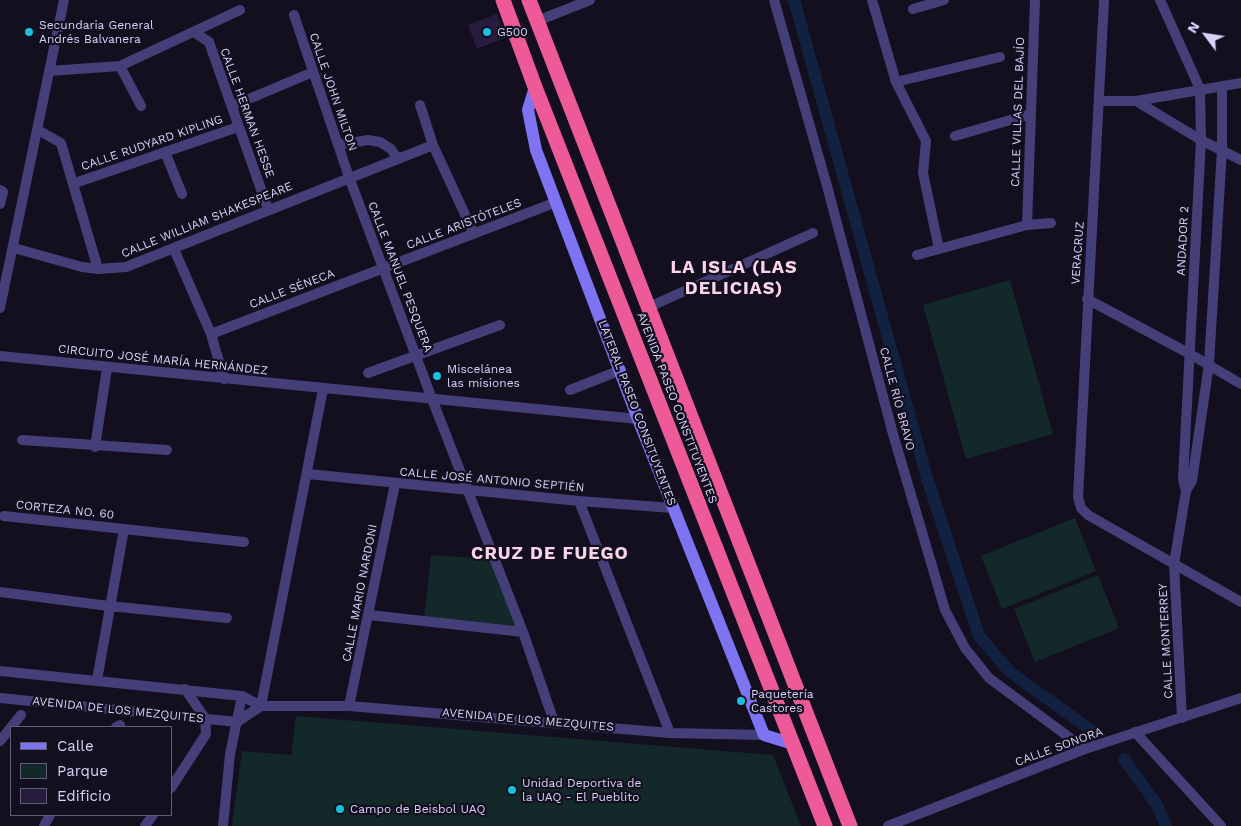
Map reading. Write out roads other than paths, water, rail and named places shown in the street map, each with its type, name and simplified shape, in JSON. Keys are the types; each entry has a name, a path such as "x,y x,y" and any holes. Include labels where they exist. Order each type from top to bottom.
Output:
{"highway":[{"name":"AVENIDA PASEO CONSTITUYENTES","path":"503,0 535,87 825,826"},
{"name":"AVENIDA PASEO CONSTITUYENTES","path":"529,0 850,826"}],"street":[{"path":"0,308 14,248 64,0"},
{"path":"537,21 590,0"},
{"name":"CALLE RÍO BRAVO","path":"774,0 828,186 893,434 945,610 965,648 989,678 1090,748"},
{"path":"872,0 896,82 926,141 924,173 939,249"},
{"path":"913,9 944,0"},
{"name":"CALLE VILLAS DEL BAJÍO","path":"1027,225 1035,0"},
{"name":"VERACRUZ","path":"1104,0 1078,497 1081,508 1088,515 1174,564"},
{"name":"ANDADOR 2","path":"1160,0 1200,89 1201,140 1183,479 1186,491"},
{"path":"49,71 120,66 240,10"},
{"name":"CALLE JOHN MILTON","path":"294,15 349,177"},
{"name":"CALLE HERMAN HESSE","path":"194,32 209,42 268,209"},
{"path":"896,82 1000,57"},
{"path":"120,66 141,106"},
{"path":"232,106 313,72"},
{"path":"1100,101 1136,101 1241,83"},
{"name":"LATERAL PASEO CONSITUYENTES","path":"535,87 528,110 536,150 554,203 764,735"},
{"name":"ANDADOR 2","path":"1174,564 1186,491 1192,481 1209,364 1222,150 1222,87"},
{"path":"1136,101 1201,140 1241,160"},
{"path":"420,104 433,145 474,234"},
{"path":"955,136 1031,114"},
{"name":"CALLE RUDYARD KIPLING","path":"74,183 238,126"},
{"path":"38,130 61,143 98,269"},
{"path":"338,145 368,140 380,142 391,149 398,158"},
{"name":"CALLE WILLIAM SHAKESPEARE","path":"14,248 82,268 126,267 433,145"},
{"path":"164,152 182,194"},
{"name":"CALLE MANUEL PESQUERA","path":"349,177 432,399 523,632 554,722"},
{"path":"0,190 3,192 0,204"},
{"name":"CALLE ARISTÓTELES","path":"383,269 554,203"},
{"path":"917,255 1027,225 1051,223"},
{"path":"649,307 813,233"},
{"path":"174,248 211,334 224,379"},
{"name":"CALLE SÉNECA","path":"211,334 383,269"},
{"path":"1087,299 1209,364 1241,384"},
{"path":"368,373 500,325"},
{"name":"CIRCUITO JOSÉ MARÍA HERNÁNDEZ","path":"0,356 638,419"},
{"path":"94,447 107,368"},
{"path":"570,390 621,370"},
{"path":"237,722 261,706 308,474 323,389"},
{"path":"22,440 94,447 167,450"},
{"name":"CALLE JOSÉ ANTONIO SEPTIÉN","path":"308,474 395,484 673,508"},
{"name":"CALLE MARIO NARDONI","path":"350,706 395,484"},
{"path":"579,501 670,733"},
{"name":"CORTEZA NO. 60","path":"4,516 244,542"},
{"path":"97,680 124,529"},
{"path":"1174,564 1241,602"},
{"name":"CALLE MONTERREY","path":"1174,564 1182,718"},
{"path":"0,592 109,606 227,618"},
{"path":"369,615 523,632"},
{"name":"AVENIDA DE LOS MEZQUITES","path":"0,671 242,696 261,706 350,706 670,733 764,735 793,744"},
{"path":"172,786 206,734 205,718 185,689"},
{"path":"224,826 229,766 242,696"},
{"name":"AVENIDA DE LOS MEZQUITES","path":"0,698 237,722"},
{"name":"CALLE SONORA","path":"888,826 1090,748 1241,698"},
{"path":"12,726 21,715"},
{"path":"0,742 10,729"},
{"path":"1130,734 1216,824"}],"waterway":[{"path":"794,0 927,478 979,636 1010,672 1095,733"},
{"path":"1124,759 1157,805 1166,826"}],"place":[{"name":"Secundaria General Andrés Balvanera","path":"29,32"},
{"name":"G500","path":"487,32"},
{"name":"Miscelánea las misiones","path":"437,376"},
{"name":"Paquetería Castores","path":"741,701"},
{"name":"Unidad Deportiva de la UAQ - El Pueblito","path":"512,790"},
{"name":"Campo de Beisbol UAQ","path":"340,809"}],"district":[{"name":"LA ISLA (LAS DELICIAS)","path":"734,278"},
{"name":"CRUZ DE FUEGO","path":"550,554"}]}
